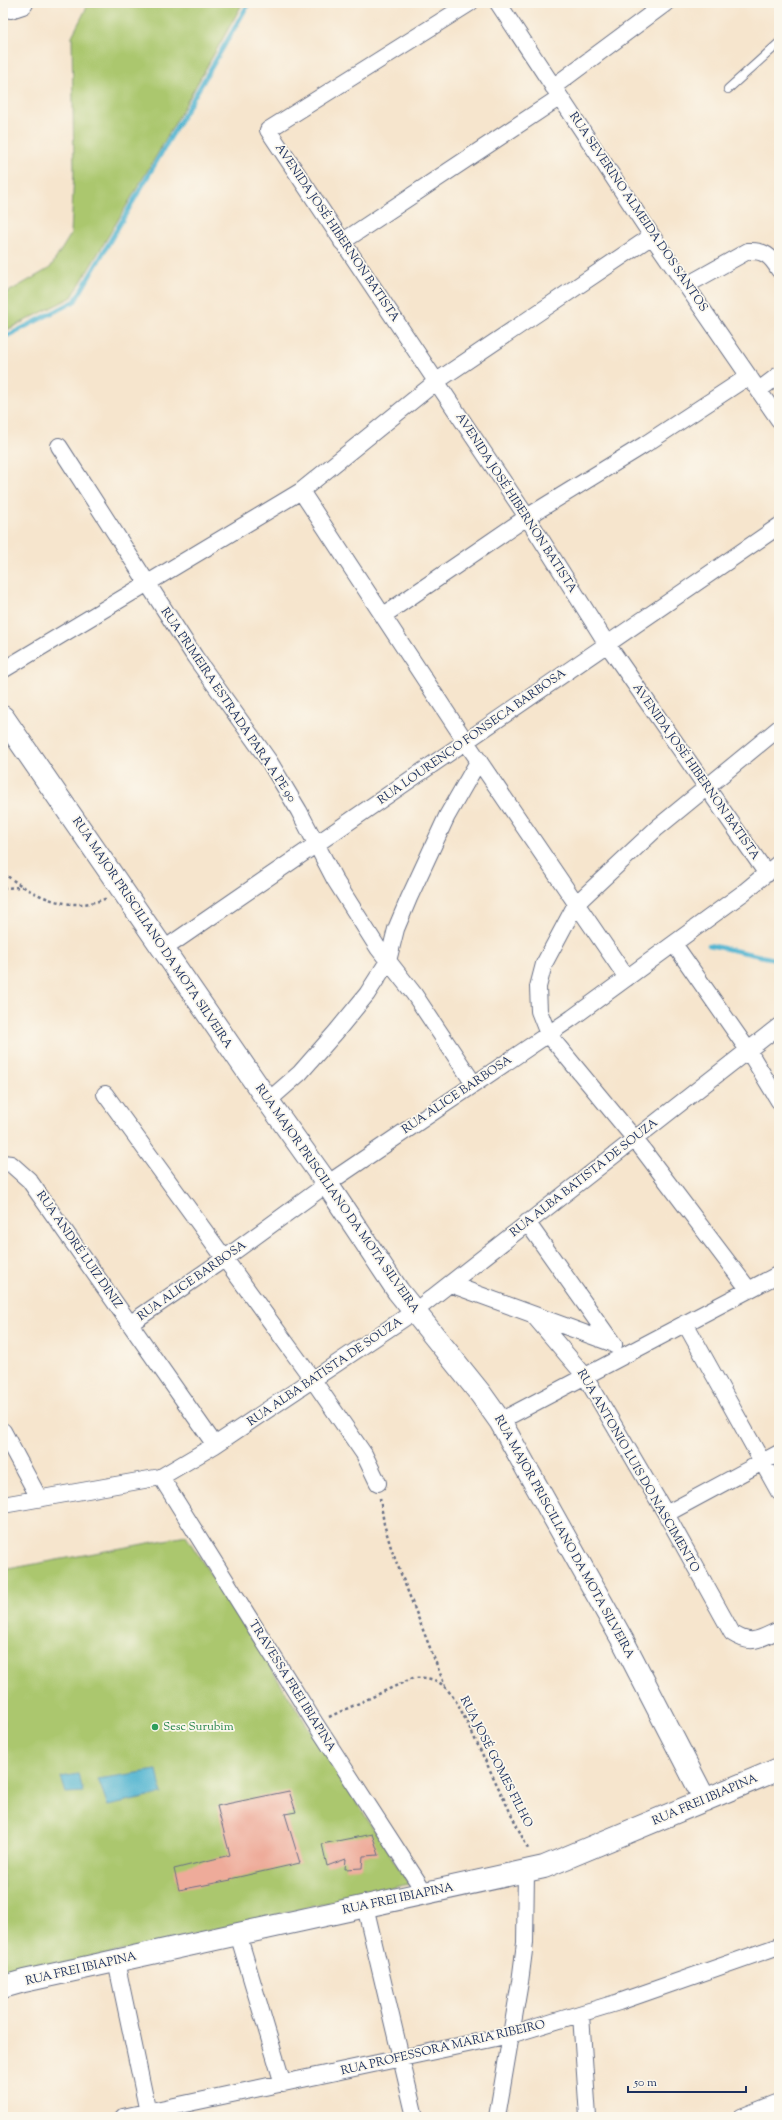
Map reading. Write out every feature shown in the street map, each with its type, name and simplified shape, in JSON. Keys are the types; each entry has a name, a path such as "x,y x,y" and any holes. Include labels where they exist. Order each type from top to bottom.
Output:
{"main road":[{"name":"RUA MAJOR PRISCILIANO DA MOTA SILVEIRA","path":"3,717 268,1102 327,1184 398,1291 500,1421 623,1641 705,1800"},
{"name":"RUA FREI IBIAPINA","path":"3,1987 24,1981 530,1870 779,1769"}],"street":[{"name":"AVENIDA JOSÉ HIBERNON BATISTA","path":"470,3 268,130 527,517 607,644 767,874"},
{"name":"RUA SEVERINO ALMEIDA DOS SANTOS","path":"498,3 652,236 688,285 779,420"},
{"path":"342,242 556,92 666,3"},
{"path":"3,670 301,491 436,381 652,236"},
{"path":"688,285 748,252 757,250 764,252 773,260 779,270"},
{"path":"759,390 779,375"},
{"path":"384,615 527,517 644,445 749,376"},
{"name":"RUA PRIMEIRA ESTRADA PARA A PE 90","path":"59,446 195,657 269,761 299,811 335,880 388,961 414,994 474,1084"},
{"path":"301,491 384,615 466,742 627,978"},
{"name":"RUA LOURENÇO FONSECA BARBOSA","path":"164,949 779,526"},
{"path":"748,1290 634,1138 548,1034 539,1011 538,987 544,964 576,904 657,828 779,728"},
{"path":"268,1102 300,1073 368,994 388,961 396,929 447,816 479,760"},
{"name":"RUA ALICE BARBOSA","path":"131,1323 224,1259 327,1184 548,1034 627,978 767,874 779,863"},
{"path":"674,944 748,1050 779,1101"},
{"name":"RUA ALBA BATISTA DE SOUZA","path":"3,1505 161,1477 215,1445 415,1311 634,1138 779,1026"},
{"path":"105,1094 313,1380 364,1454 378,1483"},
{"name":"RUA ANDRÉ LUIZ DINIZ","path":"3,1163 11,1164 29,1180 131,1323 215,1445"},
{"path":"527,1222 618,1350"},
{"path":"500,1421 585,1376 618,1350 685,1323 779,1274"},
{"path":"450,1284 618,1350"},
{"name":"RUA ANTONIO LUIS DO NASCIMENTO","path":"534,1316 585,1376 666,1514 732,1633 743,1640 753,1641 779,1630"},
{"path":"685,1323 779,1492"},
{"path":"3,1431 39,1498"},
{"path":"666,1514 779,1453"},
{"name":"TRAVESSA FREI IBIAPINA","path":"161,1477 315,1723 425,1893"},
{"path":"497,2117 520,1982 530,1870"},
{"path":"366,1906 415,2117"},
{"path":"238,1934 283,2084"},
{"name":"RUA PROFESSORA MARIA RIBEIRO","path":"123,2117 148,2114 510,2035 581,2015 778,1950"},
{"path":"116,1961 148,2114"},
{"path":"581,2015 588,2117"},
{"path":"741,2117 779,2102"}],"lane":[{"path":"728,89 779,43"}],"path":[{"path":"3,873 22,887 44,898 65,904 95,903 124,891"},
{"path":"3,888 22,887"},
{"path":"378,1483 384,1524 392,1551 446,1688"},
{"name":"RUA JOSÉ GOMES FILHO","path":"315,1723 413,1678 427,1677 439,1681 459,1706 492,1777 519,1827 530,1870"}],"green space":[{"path":"89,3 243,3 158,153 72,297 3,332 3,295 50,268 71,234 74,171 72,36"},
{"name":"Sesc Surubim","path":"186,1536 409,1884 3,1979 3,1570"}],"water":[{"path":"157,1770 162,1794 108,1806 98,1779"},
{"path":"79,1774 83,1792 66,1793 61,1777"}],"building":[{"path":"289,1791 296,1812 285,1814 300,1863 230,1879 231,1880 179,1890 174,1869 230,1855 217,1806"},
{"path":"372,1834 379,1855 363,1856 362,1868 345,1869 346,1859 327,1866 322,1844"}],"waterway":[{"path":"3,338 75,301 249,3"},
{"path":"709,945 779,960"}],"place":[{"name":"Sesc Surubim","path":"155,1727"}]}
